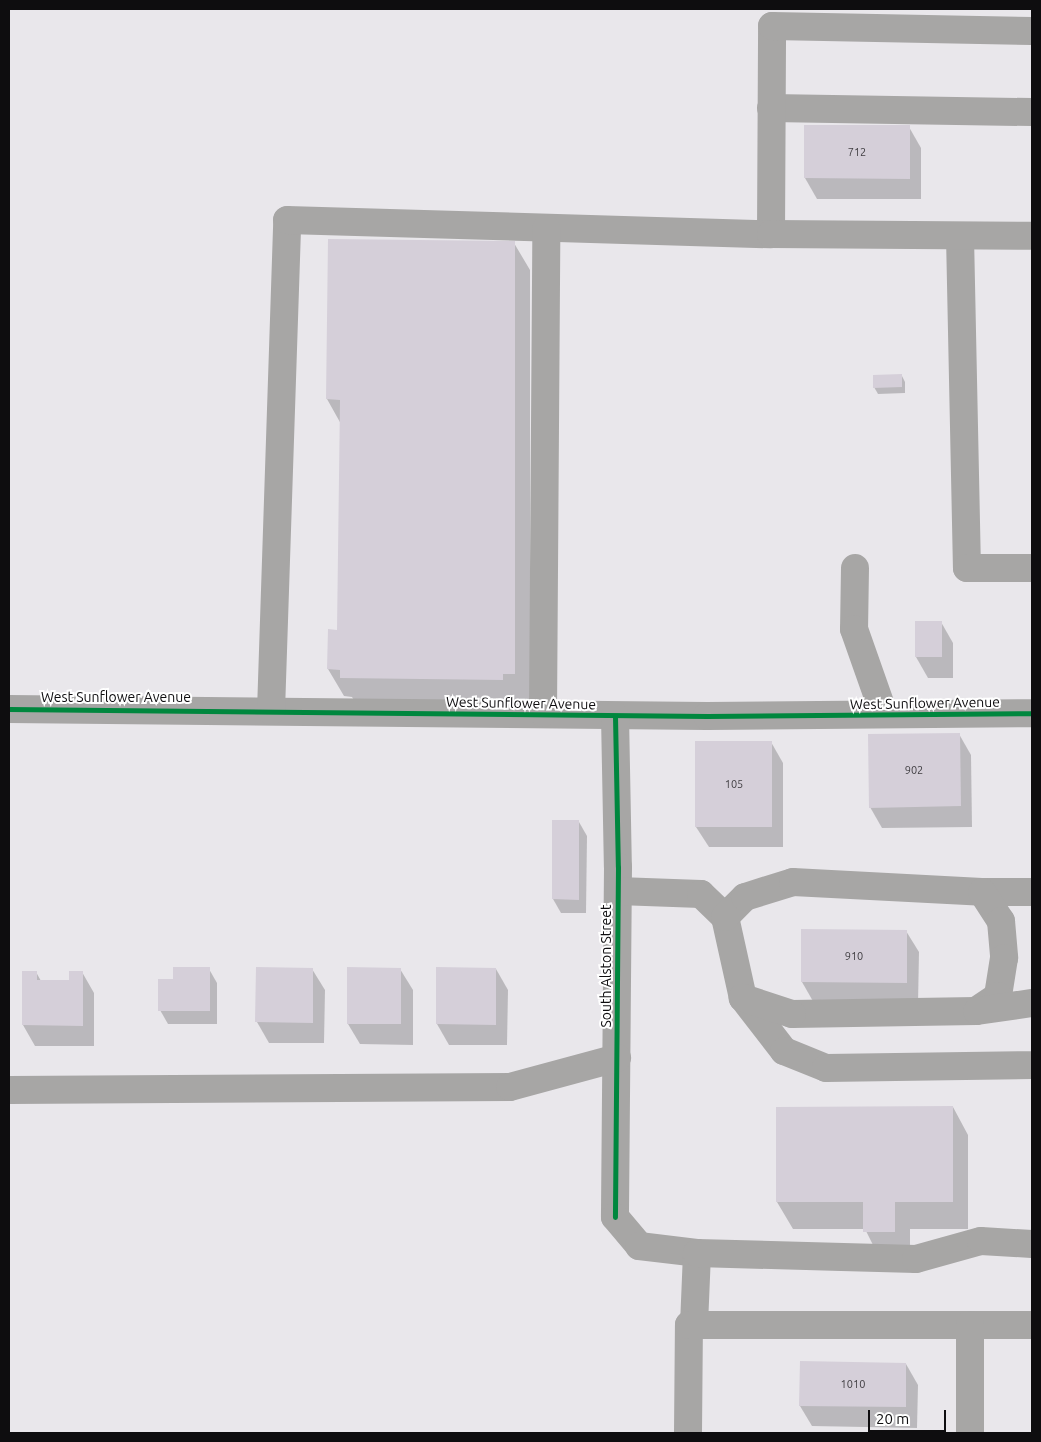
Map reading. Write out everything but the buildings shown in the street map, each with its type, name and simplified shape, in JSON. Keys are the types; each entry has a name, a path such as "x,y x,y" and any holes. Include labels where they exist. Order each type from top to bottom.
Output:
{"street":[{"path":"771,234 772,26 1032,31"},
{"path":"771,108 1032,112"},
{"path":"271,711 287,220 546,229 771,234 1032,236"},
{"path":"543,713 546,229"},
{"path":"960,236 967,568 1032,568"},
{"path":"855,568 854,629 884,714"},
{"name":"West Sunflower Avenue","path":"9,709 543,713 615,716 1032,713"},
{"name":"South Alston Street","path":"615,716 618,891 615,1217 639,1246 697,1253"},
{"path":"725,917 745,897 793,882 982,892 1032,892"},
{"path":"618,891 701,894 725,917 743,998 784,1051 826,1068 1032,1065"},
{"path":"976,1012 998,996 1004,958 1001,921 982,892"},
{"path":"743,998 792,1014 976,1012 1032,1003"},
{"path":"9,1090 510,1087 617,1058"},
{"path":"694,1325 697,1253 916,1259 981,1242 1032,1244"},
{"path":"688,1433 688,1325 1032,1325"},
{"path":"970,1325 970,1433"}],"cycle path":[{"path":"9,709 707,716 1032,713"},
{"path":"615,716 618,867 615,1217"}]}
